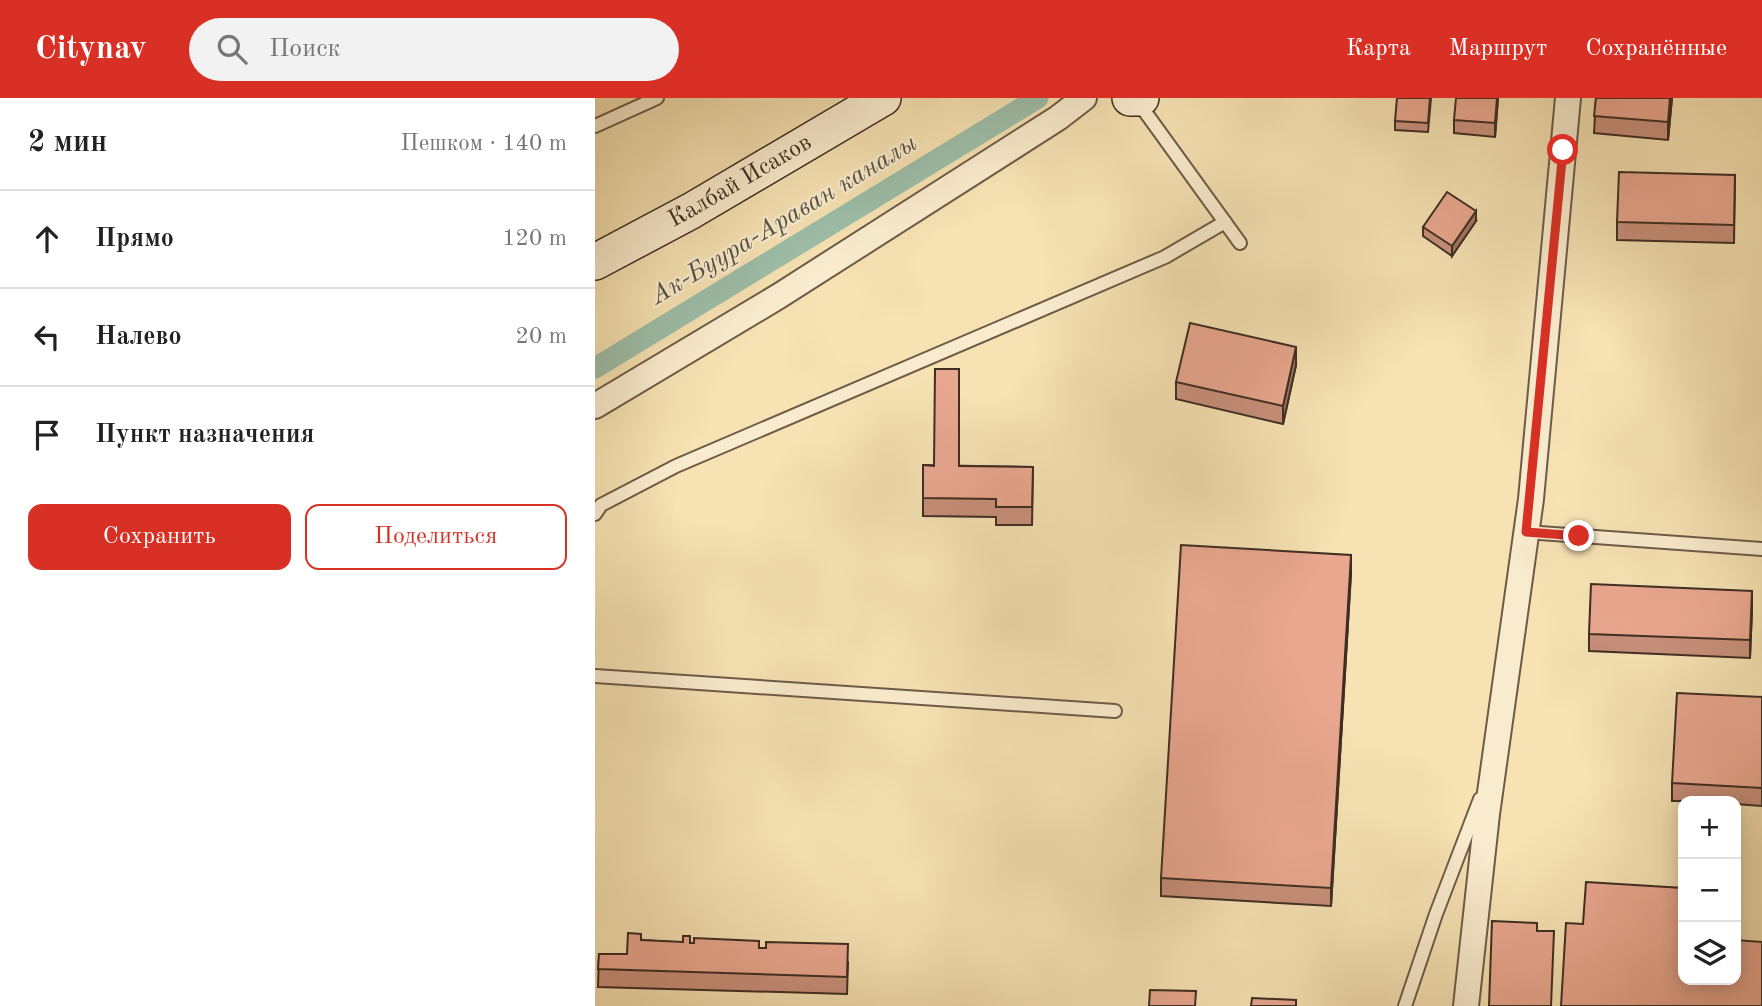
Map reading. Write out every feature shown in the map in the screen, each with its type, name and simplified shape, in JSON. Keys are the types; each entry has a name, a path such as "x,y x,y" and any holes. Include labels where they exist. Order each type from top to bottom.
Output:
{"main road":[{"name":"Калбай Исаков","path":"595,262 691,211 883,98"}],"street":[{"path":"595,406 779,296 1058,118 1084,98"},
{"path":"1466,1006 1526,532 1568,98"}],"lane":[{"path":"595,126 657,98"},
{"path":"1136,98 1240,243"},
{"path":"595,514 601,505 676,466 1165,257 1225,222"},
{"path":"1526,532 1762,549"},
{"path":"595,676 1115,711"},
{"path":"1405,1006 1436,914 1495,761"}],"building":[{"path":"1397,98 1430,98 1428,123 1395,121"},
{"path":"1456,98 1497,98 1495,123 1454,120"},
{"path":"1596,98 1670,98 1668,122 1594,116"},
{"path":"1619,172 1735,175 1734,225 1617,222"},
{"path":"1447,192 1476,211 1452,246 1423,227"},
{"path":"1190,323 1296,347 1283,406 1176,382"},
{"path":"935,369 959,369 959,466 1033,467 1032,507 996,507 996,499 923,498 923,465 934,466"},
{"path":"1181,545 1351,555 1331,888 1161,878"},
{"path":"1591,584 1752,591 1750,640 1589,634"},
{"path":"1677,693 1762,697 1762,788 1672,783"},
{"path":"1586,882 1678,888 1678,985 1741,985 1741,940 1762,942 1762,1006 1561,1006 1566,923 1583,924"},
{"path":"1492,921 1537,923 1537,931 1554,931 1551,1006 1489,1006"},
{"path":"628,933 641,934 641,940 683,942 683,936 690,936 690,943 694,943 694,938 759,941 759,948 766,948 766,942 848,944 847,977 598,969 599,954 627,954"},
{"path":"1150,990 1196,991 1195,1006 1149,1006"},
{"path":"1252,998 1296,1000 1296,1006 1251,1006"}],"waterway":[{"name":"Ак-Буура-Араван каналы","path":"595,368 1038,98"}],"route":[{"path":"1563,150 1534,472 1526,532 1579,536"}]}
